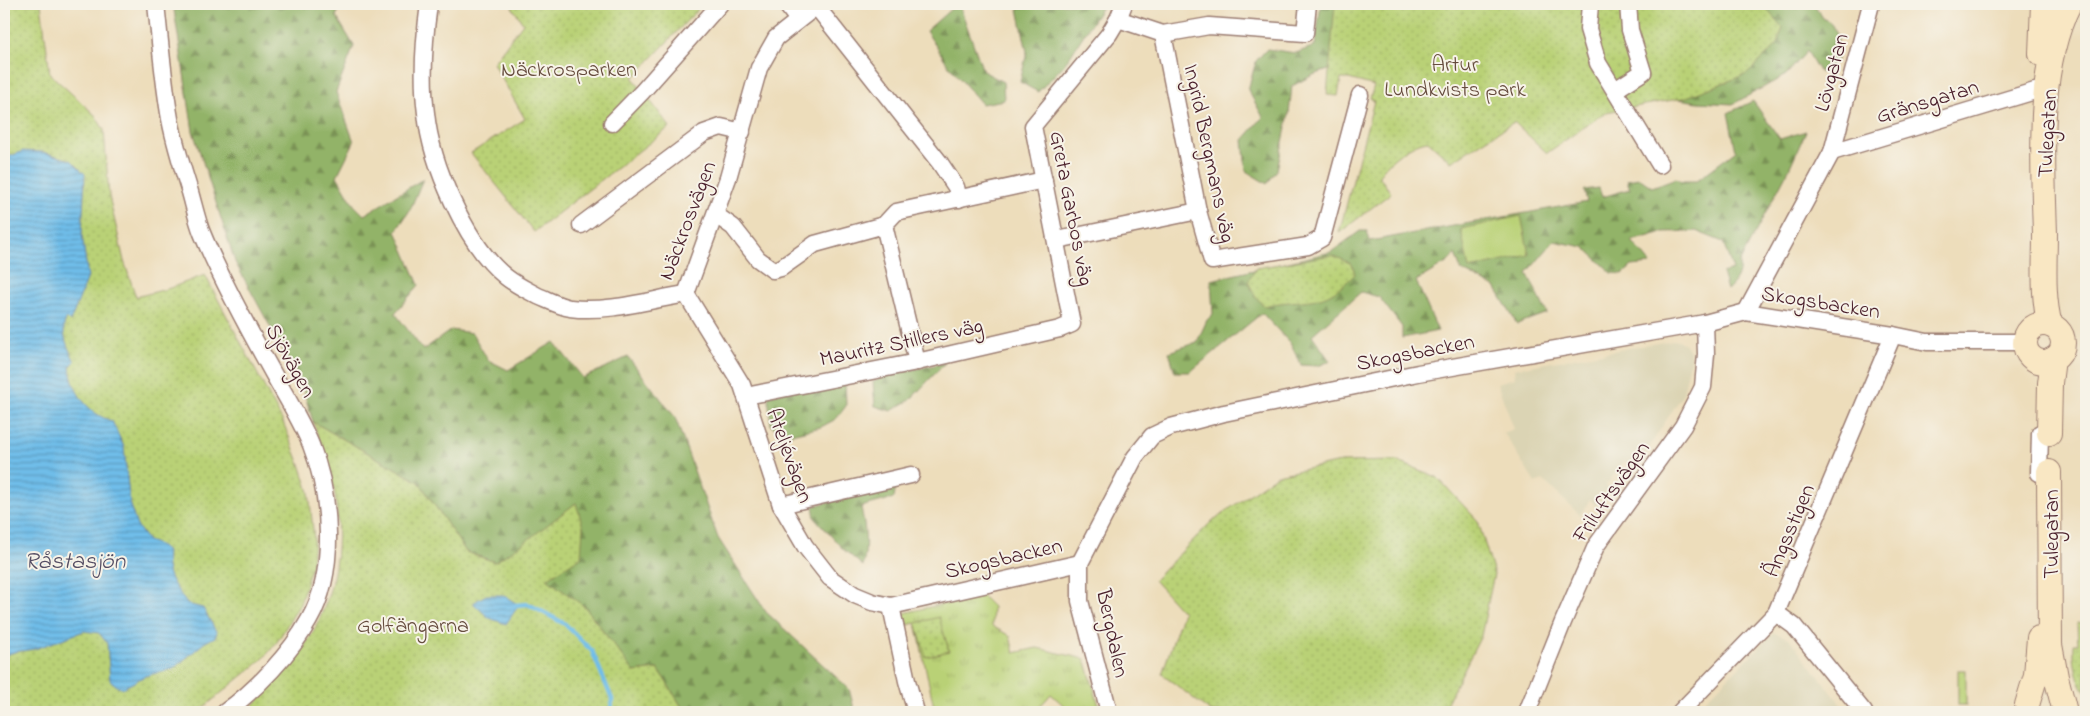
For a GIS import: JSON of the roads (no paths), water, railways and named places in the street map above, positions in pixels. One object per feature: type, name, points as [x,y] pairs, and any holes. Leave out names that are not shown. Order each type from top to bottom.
[{"type":"street","name":"Sjövägen","points":[[156,4],[169,114],[182,168],[202,232],[246,323],[311,443],[323,484],[326,510],[329,541],[326,569],[321,592],[310,619],[287,652],[260,682],[225,712]]},
{"type":"street","name":"Näckrosvägen","points":[[430,4],[422,72],[426,115],[434,150],[446,186],[465,224],[488,259],[516,285],[568,307],[596,309],[686,294],[716,215],[760,68],[766,54],[776,38],[818,5]]},
{"type":"street","points":[[612,123],[720,4]]},
{"type":"street","points":[[786,4],[798,20]]},
{"type":"street","points":[[1121,11],[1163,34],[1209,26],[1305,34],[1308,4]]},
{"type":"street","points":[[1590,4],[1588,29],[1598,63],[1660,165]]},
{"type":"street","points":[[1614,90],[1643,72],[1630,30],[1628,4]]},
{"type":"street","name":"Lövgatan","points":[[1832,152],[1871,4]]},
{"type":"street","name":"Tulegatan","points":[[2023,710],[2034,688],[2038,661],[2044,472],[2040,343],[2029,164],[2035,91],[2041,50],[2043,4]]},
{"type":"street","name":"Tulegatan","points":[[2040,343],[2046,297],[2043,144],[2047,89],[2053,51],[2059,27],[2068,4]]},
{"type":"street","points":[[818,5],[940,163],[956,187],[959,199]]},
{"type":"street","name":"Greta Garbos väg","points":[[1064,328],[1072,324],[1072,319],[1033,126],[1109,34],[1121,11]]},
{"type":"street","name":"Ingrid Bergmans väg","points":[[1163,34],[1198,211],[1212,261],[1308,246],[1322,238],[1360,95]]},
{"type":"street","name":"Gränsgatan","points":[[1832,152],[2035,91]]},
{"type":"street","name":"Näckrosvägen","points":[[581,225],[704,133],[721,127],[742,132]]},
{"type":"street","points":[[1746,312],[1832,152]]},
{"type":"street","points":[[716,215],[733,227],[758,259],[773,270],[781,268],[815,244],[884,225],[896,212],[1044,180]]},
{"type":"street","points":[[1057,240],[1198,211]]},
{"type":"street","points":[[884,225],[917,362]]},
{"type":"street","name":"Ateljévägen","points":[[686,294],[739,380],[746,396],[781,505],[805,546],[830,578],[872,602],[891,606]]},
{"type":"street","name":"Skogsbacken","points":[[891,606],[1080,563],[1135,457],[1152,436],[1171,427],[1224,413],[1418,373],[1704,323],[1746,312],[1927,342],[2040,343]]},
{"type":"street","name":"Friluftsvägen","points":[[1527,712],[1596,546],[1683,426],[1703,387],[1706,354],[1704,323]]},
{"type":"street","name":"Mauritz Stillers väg","points":[[746,396],[917,362],[1064,328]]},
{"type":"street","name":"Ängsstigen","points":[[1680,712],[1776,614],[1893,335]]},
{"type":"street","name":"Tulegatan","points":[[2044,472],[2050,645],[2056,677],[2068,711]]},
{"type":"street","points":[[781,505],[911,475]]},
{"type":"street","name":"Bergdalen","points":[[1080,563],[1080,601],[1109,712]]},
{"type":"street","points":[[891,606],[907,681],[916,712]]},
{"type":"street","points":[[1776,614],[1794,626],[1864,712]]},
{"type":"street","points":[[2023,710],[2034,701],[2051,700],[2068,711]]},
{"type":"water","name":"Råstasjön","points":[[23,151],[43,152],[71,160],[85,174],[82,234],[88,277],[70,322],[66,318],[64,323],[64,335],[67,346],[75,361],[70,367],[71,376],[78,393],[89,407],[103,418],[112,421],[124,447],[130,505],[137,526],[148,541],[162,546],[167,552],[167,568],[175,586],[187,604],[203,608],[217,633],[215,637],[204,643],[173,669],[145,676],[123,688],[118,687],[110,680],[107,643],[99,633],[84,631],[35,649],[14,652],[4,656],[4,156],[8,157]]},
{"type":"water","points":[[486,595],[503,595],[519,605],[506,624],[489,618],[473,603]]},
{"type":"waterway","points":[[515,605],[528,604],[565,624],[592,651],[612,699],[611,712]]},
{"type":"park label","name":"Näckrosparken","points":[[569,68]]},
{"type":"park label","name":"Artur Lundkvists park","points":[[1455,76]]},
{"type":"park label","name":"Golfängarna","points":[[413,624]]}]
